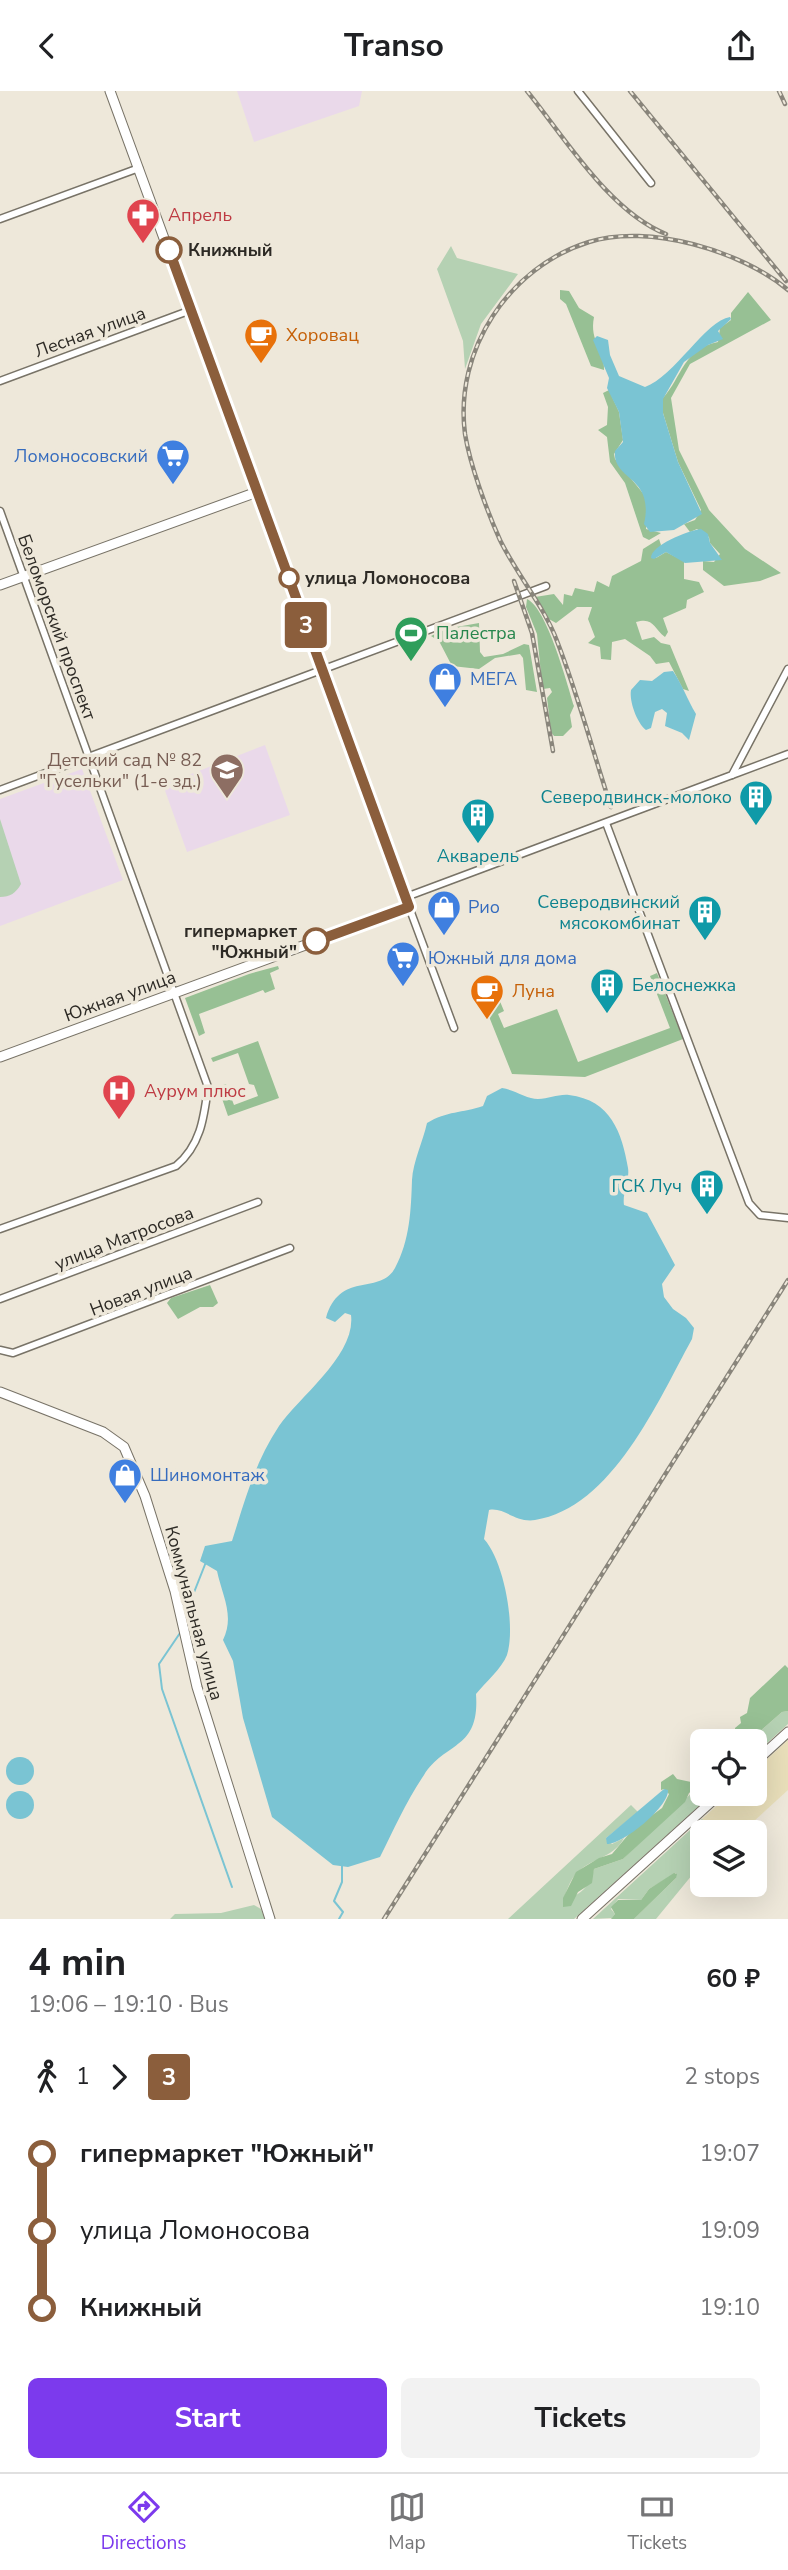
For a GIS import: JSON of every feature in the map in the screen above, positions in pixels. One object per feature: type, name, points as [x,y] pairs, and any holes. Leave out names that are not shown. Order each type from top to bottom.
[{"type":"main road","points":[[110,91],[407,902]]},
{"type":"main road","points":[[0,585],[257,492]]},
{"type":"main road","name":"Южная улица","points":[[0,1058],[407,902]]},
{"type":"main road","name":"Коммунальная улица","points":[[0,1392],[103,1432],[124,1447],[145,1496],[187,1632],[197,1687],[271,1919]]},
{"type":"main road","points":[[767,1751],[788,1732]]},
{"type":"main road","points":[[582,1919],[707,1806]]},
{"type":"street","points":[[578,91],[650,183]]},
{"type":"street","points":[[0,219],[139,168]]},
{"type":"street","name":"Лесная улица","points":[[0,381],[191,310]]},
{"type":"street","name":"Беломорский проспект","points":[[0,511],[176,992],[208,1087],[202,1126],[187,1157],[176,1166],[0,1229]]},
{"type":"street","points":[[0,790],[546,586]]},
{"type":"street","points":[[732,775],[788,669]]},
{"type":"street","points":[[454,1028],[407,902],[788,754]]},
{"type":"street","points":[[607,823],[750,1203],[760,1215],[788,1218]]},
{"type":"street","name":"улица Матросова","points":[[0,1299],[258,1202]]},
{"type":"street","name":"Новая улица","points":[[0,1350],[13,1353],[290,1248]]},
{"type":"shaded area","points":[[237,91],[362,91],[359,106],[254,142]]},
{"type":"shaded area","name":"Детский сад № 82 \"Гусельки\" (1-е зд.)","points":[[265,745],[290,815],[187,852],[163,785]]},
{"type":"shaded area","points":[[82,769],[123,880],[0,926],[0,799]]},
{"type":"green space","points":[[451,246],[457,258],[518,274],[481,324],[465,369],[463,341],[437,269]]},
{"type":"green space","points":[[560,290],[569,291],[579,308],[594,317],[595,339],[604,370],[591,366],[566,304],[560,299]]},
{"type":"green space","points":[[748,292],[771,320],[690,364],[671,398],[679,450],[709,510],[745,549],[781,573],[760,581],[724,586],[703,570],[703,561],[714,562],[720,554],[710,543],[709,537],[697,529],[690,532],[684,524],[695,520],[701,510],[678,462],[663,413],[663,398],[690,357],[706,346],[718,342],[720,328],[731,320],[731,313]]},
{"type":"green space","points":[[609,390],[619,412],[623,440],[614,454],[615,459],[646,497],[646,529],[661,533],[649,540],[643,537],[625,483],[610,462],[607,437],[598,430],[607,425],[608,407],[603,393]]},
{"type":"green space","points":[[659,539],[661,545],[656,558],[666,552],[684,561],[684,579],[699,582],[704,592],[687,600],[686,608],[663,618],[668,632],[665,637],[650,622],[636,622],[642,640],[654,637],[661,643],[670,645],[689,691],[683,689],[669,662],[656,664],[650,656],[625,639],[612,642],[611,660],[601,659],[600,647],[588,643],[595,637],[588,619],[592,607],[577,607],[556,623],[547,618],[535,597],[554,594],[563,605],[564,594],[572,596],[575,588],[594,592],[597,581],[609,587],[612,576],[641,561],[643,549]]},
{"type":"green space","points":[[527,599],[542,616],[549,631],[574,706],[570,715],[572,727],[563,736],[554,736],[551,732],[547,698],[552,692],[550,688],[543,689],[537,634],[526,607]]},
{"type":"green space","points":[[479,623],[480,652],[484,657],[503,654],[524,644],[529,645],[537,692],[526,690],[523,658],[520,654],[495,658],[479,669],[452,666],[439,641],[431,636],[445,629]]},
{"type":"green space","points":[[0,819],[21,884],[12,894],[0,897]]},
{"type":"green space","points":[[278,966],[279,969],[270,973],[275,989],[265,993],[263,990],[199,1014],[205,1033],[199,1036],[185,998]]},
{"type":"green space","points":[[657,973],[683,1039],[585,1077],[512,1074],[488,1014],[487,1004],[499,999],[504,1011],[498,1014],[504,1028],[557,1009],[578,1062],[670,1028],[650,976]]},
{"type":"green space","points":[[258,1041],[279,1098],[228,1116],[218,1087],[226,1084],[234,1105],[258,1096],[254,1085],[249,1084],[238,1053],[213,1062],[211,1058]]},
{"type":"green space","points":[[210,1285],[218,1303],[213,1307],[200,1307],[178,1319],[167,1303],[171,1298]]},
{"type":"green space","points":[[785,1665],[788,1668],[788,1711],[782,1712],[763,1729],[735,1729],[741,1723],[740,1717],[747,1713],[750,1698]]},
{"type":"green space","points":[[788,1711],[788,1724],[767,1743],[767,1729],[763,1729],[782,1712]]},
{"type":"green space","points":[[673,1774],[677,1779],[690,1782],[690,1792],[685,1802],[623,1859],[594,1869],[592,1883],[578,1892],[571,1906],[563,1907],[563,1898],[576,1872],[599,1858],[612,1854],[633,1829],[662,1808],[669,1794],[664,1789],[661,1790],[661,1782]]},
{"type":"green space","points":[[690,1795],[690,1806],[699,1806],[574,1919],[508,1919],[631,1805],[638,1812],[606,1838],[612,1844],[624,1838],[614,1850],[575,1875],[563,1901],[584,1889],[594,1869],[623,1859]]},
{"type":"green space","points":[[690,1830],[690,1878],[656,1919],[634,1919],[676,1878],[676,1873],[649,1889],[641,1900],[618,1899],[611,1909],[615,1914],[612,1918],[593,1919]]},
{"type":"green space","points":[[674,1873],[677,1874],[676,1878],[634,1919],[611,1919],[615,1914],[611,1907],[618,1900],[641,1900],[649,1889]]},
{"type":"green space","points":[[254,1905],[261,1909],[265,1919],[170,1919],[175,1914],[221,1913]]},
{"type":"sand","points":[[788,1740],[788,1790],[755,1820],[702,1819],[717,1806],[767,1806],[767,1759]]},
{"type":"water","points":[[730,317],[718,331],[723,339],[708,345],[684,362],[663,399],[663,413],[678,462],[702,514],[674,530],[650,532],[644,524],[644,496],[616,461],[615,451],[623,442],[619,412],[607,388],[609,378],[593,340],[597,336],[608,340],[610,355],[619,376],[645,387],[667,372],[711,328]]},
{"type":"water","points":[[701,529],[708,534],[710,543],[722,560],[685,563],[666,552],[651,558],[663,544]]},
{"type":"water","points":[[673,671],[696,714],[689,740],[682,733],[665,726],[667,713],[662,709],[655,712],[651,728],[646,730],[632,706],[631,690],[640,680],[652,681],[664,672]]},
{"type":"water","points":[[502,1088],[534,1099],[565,1095],[583,1098],[605,1111],[612,1120],[622,1143],[628,1168],[624,1205],[647,1213],[675,1265],[662,1284],[664,1297],[694,1328],[692,1339],[630,1448],[610,1474],[587,1495],[562,1511],[535,1520],[489,1510],[484,1539],[497,1562],[509,1611],[509,1643],[505,1660],[476,1694],[473,1726],[460,1743],[433,1764],[424,1775],[380,1857],[348,1867],[333,1865],[272,1817],[243,1718],[233,1661],[223,1640],[228,1614],[217,1571],[200,1561],[205,1546],[232,1541],[263,1453],[288,1414],[325,1374],[345,1345],[351,1315],[345,1313],[335,1322],[326,1318],[332,1303],[350,1288],[380,1281],[395,1268],[407,1236],[413,1173],[427,1123],[448,1114],[483,1106],[487,1096]]},
{"type":"water","points":[[20,1757],[30,1761],[34,1771],[30,1781],[20,1785],[10,1781],[6,1771],[10,1761]]},
{"type":"water","points":[[664,1789],[668,1790],[666,1797],[653,1815],[623,1838],[607,1844],[606,1838]]},
{"type":"water","points":[[20,1791],[30,1795],[34,1805],[30,1815],[20,1819],[10,1815],[6,1805],[10,1795]]},
{"type":"waterway","points":[[186,1626],[191,1619],[191,1600],[206,1562]]},
{"type":"waterway","points":[[180,1633],[159,1664],[162,1689],[232,1887]]},
{"type":"waterway","points":[[339,1919],[343,1912],[334,1901],[342,1882],[342,1866]]},
{"type":"railway","points":[[527,91],[607,191],[626,209],[666,234]]},
{"type":"railway","points":[[630,91],[786,281]]},
{"type":"railway","points":[[779,91],[785,104]]},
{"type":"railway","points":[[611,807],[557,641],[500,540],[471,460],[465,434],[464,403],[468,372],[478,343],[493,316],[512,292],[534,271],[560,254],[589,242],[613,237],[639,236],[693,244],[746,263],[788,290]]},
{"type":"railway","points":[[514,581],[532,633],[553,751]]},
{"type":"railway","points":[[384,1919],[788,1280]]},
{"type":"bus line","name":"3","points":[[169,250],[409,907],[316,941]]},
{"type":"place","name":"Апрель","points":[[143,245]]},
{"type":"place","name":"Книжный","points":[[169,250]]},
{"type":"place","name":"Хоровац","points":[[261,365]]},
{"type":"place","name":"Ломоносовский","points":[[173,486]]},
{"type":"place","name":"улица Ломоносова","points":[[289,578]]},
{"type":"place","name":"Палестра","points":[[411,663]]},
{"type":"place","name":"МЕГА","points":[[445,709]]},
{"type":"place","name":"Детский сад № 82 \"Гусельки\" (1-е зд.)","points":[[227,800]]},
{"type":"place","name":"Северодвинск-молоко","points":[[756,827]]},
{"type":"place","name":"Акварель","points":[[478,845]]},
{"type":"place","name":"Рио","points":[[444,937]]},
{"type":"place","name":"гипермаркет \"Южный\"","points":[[316,941]]},
{"type":"place","name":"Северодвинский мясокомбинат","points":[[705,942]]},
{"type":"place","name":"Южный для дома","points":[[403,988]]},
{"type":"place","name":"Белоснежка","points":[[607,1015]]},
{"type":"place","name":"Луна","points":[[487,1021]]},
{"type":"place","name":"Аурум плюс","points":[[119,1121]]},
{"type":"place","name":"ГСК Луч","points":[[707,1216]]},
{"type":"place","name":"Шиномонтаж","points":[[125,1505]]}]
